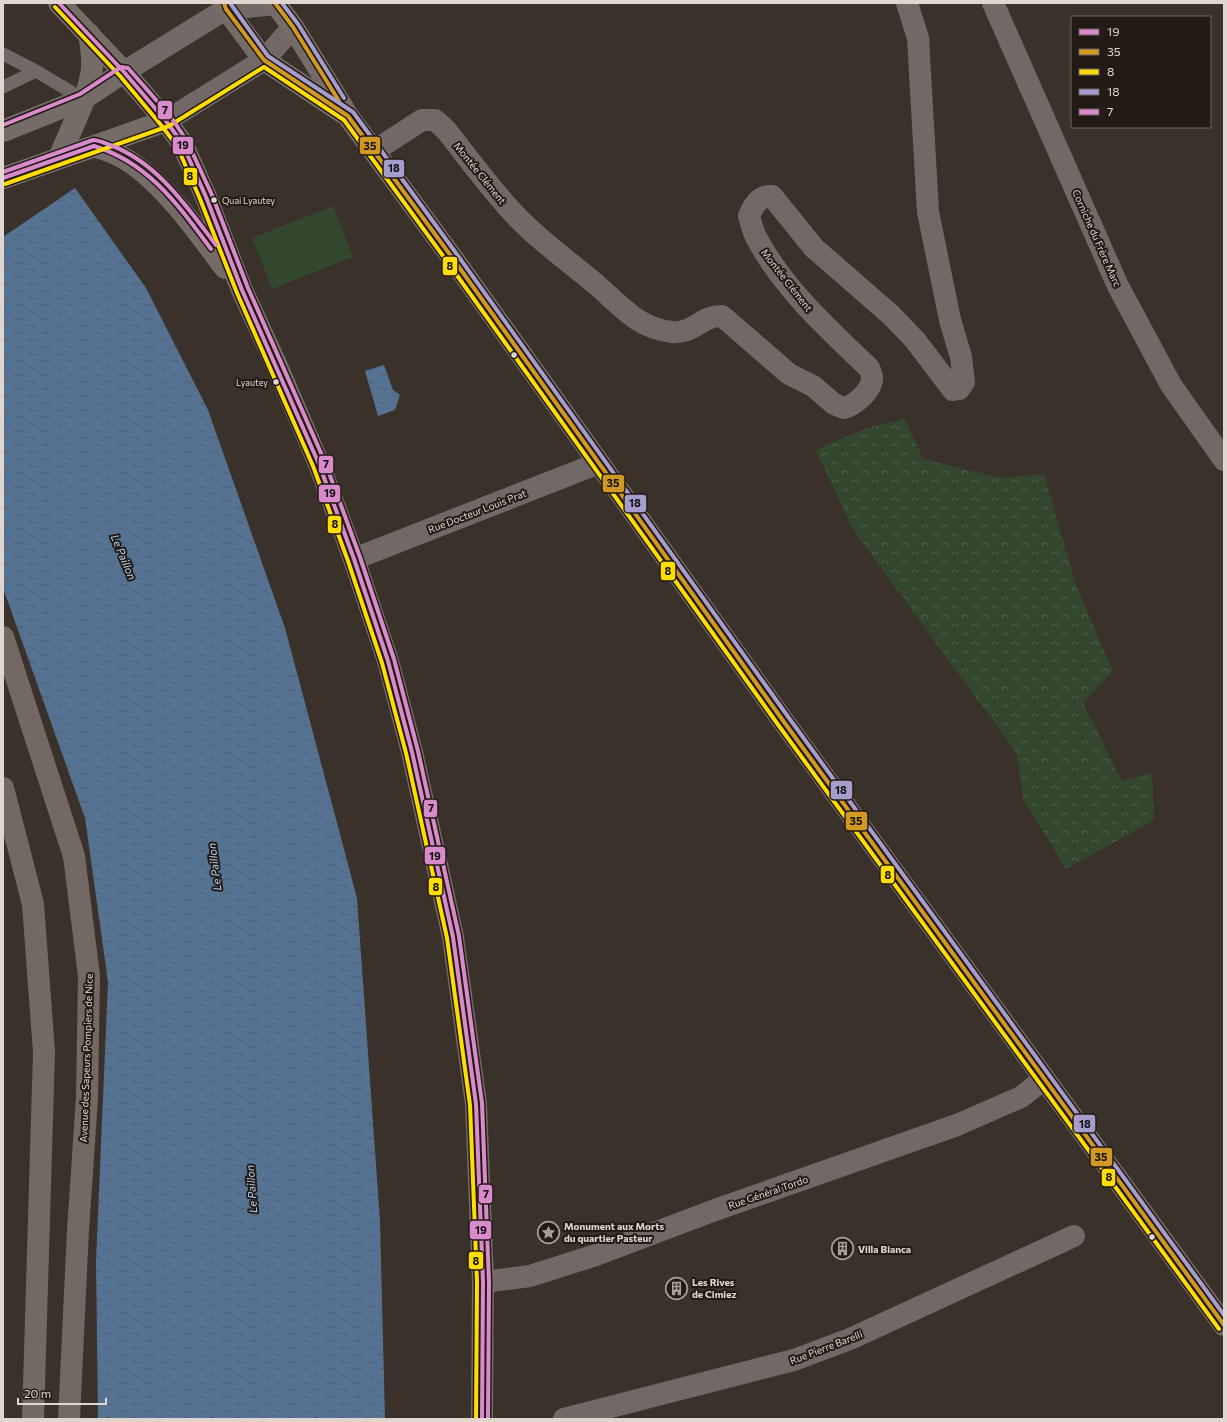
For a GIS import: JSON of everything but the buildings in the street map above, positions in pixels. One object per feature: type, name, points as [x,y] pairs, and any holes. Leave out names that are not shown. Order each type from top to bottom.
[{"type":"main road","points":[[59,3],[124,72],[166,121],[182,143],[190,159],[242,290],[277,366],[319,464],[354,559],[388,661],[410,744],[453,937],[476,1104],[483,1282],[482,1419]]},
{"type":"main road","points":[[275,4],[293,27],[348,116],[784,722],[1224,1325]]},
{"type":"main road","points":[[223,5],[264,60],[348,116]]},
{"type":"main road","points":[[65,156],[92,70],[93,53],[89,34]]},
{"type":"main road","points":[[3,130],[83,100],[124,72]]},
{"type":"main road","points":[[3,178],[166,121]]},
{"type":"main road","points":[[94,146],[118,155],[133,163],[151,179],[190,221],[242,290]]},
{"type":"main road","name":"Avenue des Sapeurs Pompiers de Nice","points":[[3,637],[74,856],[89,976],[87,1098],[78,1230],[69,1419]]},
{"type":"main road","points":[[3,788],[33,904],[44,1052],[33,1419]]},
{"type":"street","name":"Montée Clément","points":[[374,151],[422,120],[435,120],[446,130],[500,199],[518,218],[545,243],[599,287],[628,314],[652,328],[673,332],[688,330],[713,316],[722,316],[789,374],[813,386],[834,404],[844,408],[851,406],[868,390],[872,379],[869,368],[817,319],[773,264],[756,238],[749,216],[754,203],[767,196],[772,196],[814,248],[891,315],[915,340],[946,383],[953,390],[959,389],[964,382],[961,357],[950,320],[928,212],[918,38],[907,3]]},
{"type":"street","name":"Corniche du Frère Marc","points":[[992,3],[1118,286],[1171,385],[1224,460]]},
{"type":"street","points":[[124,72],[223,5],[275,4]]},
{"type":"street","points":[[166,121],[264,60],[293,27]]},
{"type":"street","name":"Rue Docteur Louis Prat","points":[[354,559],[599,463]]},
{"type":"street","name":"Rue Général Tordo","points":[[483,1282],[530,1276],[596,1255],[715,1210],[957,1125],[1021,1097],[1044,1080]]},
{"type":"street","name":"Rue Pierre Barelli","points":[[564,1419],[794,1360],[850,1339],[1074,1236]]},
{"type":"lane","points":[[3,54],[36,71],[83,100]]},
{"type":"lane","points":[[3,87],[36,71]]},
{"type":"green space","points":[[333,206],[353,257],[272,289],[252,238]]},
{"type":"green space","points":[[905,419],[923,459],[1001,478],[1044,474],[1076,586],[1113,671],[1083,703],[1122,781],[1152,773],[1154,820],[1066,869],[1023,799],[1017,754],[852,528],[816,450],[864,429]]},
{"type":"water","name":"Le Paillon","points":[[75,188],[146,288],[208,410],[285,628],[357,898],[380,1221],[385,1419],[98,1419],[96,1261],[108,982],[85,818],[3,588],[3,237]]},
{"type":"water","points":[[384,365],[393,390],[400,395],[395,410],[378,416],[365,371]]},
{"type":"transit line","name":"19","points":[[59,3],[124,72],[166,121],[182,143],[206,197],[242,290],[319,464],[354,559],[388,661],[412,752],[453,937],[476,1104],[483,1282],[482,1419]]},
{"type":"transit line","name":"35","points":[[224,3],[226,9],[264,60],[348,116],[451,256],[784,722],[1224,1325]]},
{"type":"transit line","name":"18","points":[[230,3],[268,56],[353,112],[456,253],[789,718],[1224,1315]]},
{"type":"transit line","name":"35","points":[[275,3],[293,27],[339,101]]},
{"type":"transit line","name":"18","points":[[282,3],[298,24],[344,98]]},
{"type":"transit line","name":"8","points":[[55,7],[120,76],[177,146],[200,199],[237,293],[313,466],[348,561],[382,663],[406,753],[447,938],[470,1105],[477,1282],[476,1419]]},
{"type":"transit line","name":"7","points":[[3,125],[80,94],[121,67],[128,68],[171,117],[187,141],[212,195],[248,288],[325,462],[360,557],[394,659],[418,751],[459,936],[482,1103],[489,1282],[488,1419]]},
{"type":"transit line","name":"8","points":[[5,184],[169,126],[264,67],[344,120],[446,260],[779,726],[1219,1329]]},
{"type":"transit line","name":"7","points":[[3,172],[93,140],[97,140],[127,153],[142,162],[157,174],[182,201],[216,245]]},
{"type":"transit line","name":"19","points":[[94,146],[131,163],[161,187],[187,217],[211,249]]},
{"type":"transit line","name":"19","points":[[3,178],[94,146]]},
{"type":"place","name":"Quai Lyautey","points":[[214,200]]},
{"type":"place","name":"Lyautey","points":[[276,382]]},
{"type":"place","name":"Monument aux Morts du quartier Pasteur","points":[[548,1232]]},
{"type":"place","name":"Villa Bianca","points":[[842,1249]]},
{"type":"place","name":"Les Rives de Cimiez","points":[[677,1288]]}]
